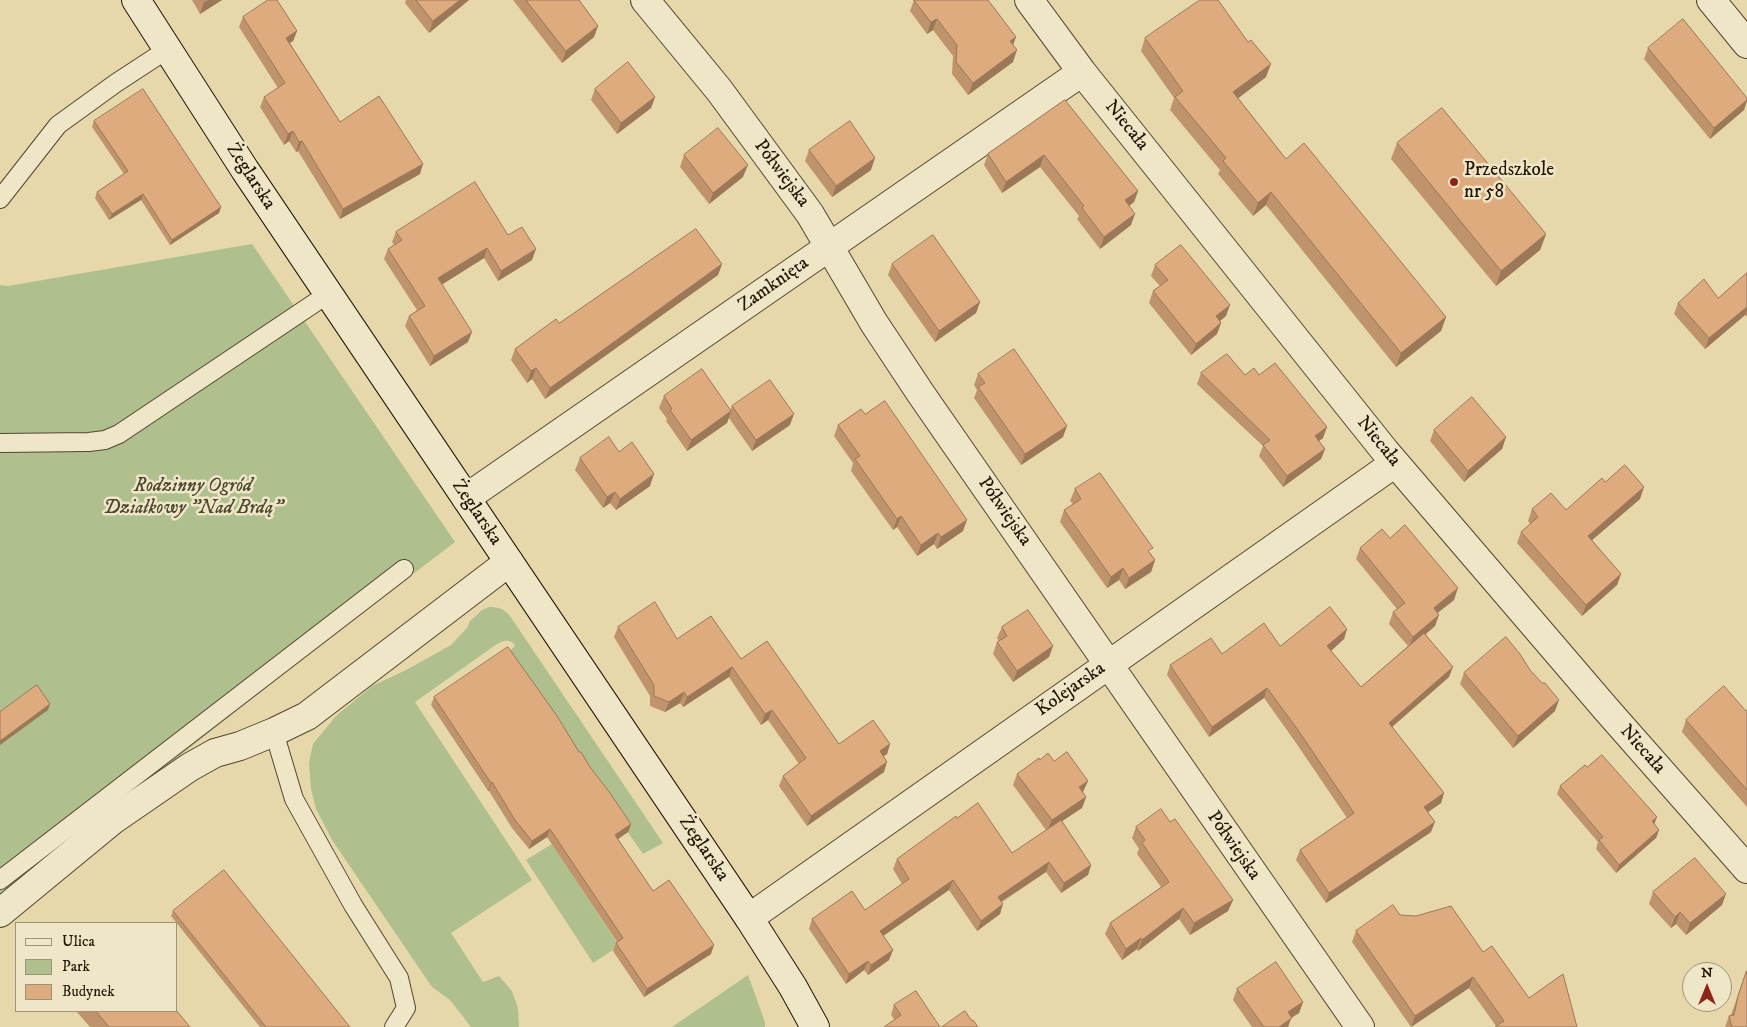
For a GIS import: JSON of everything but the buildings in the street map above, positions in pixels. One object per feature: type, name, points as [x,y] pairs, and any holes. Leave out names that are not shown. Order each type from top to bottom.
[{"type":"street","name":"Żeglarska","points":[[136,0],[245,170],[748,918],[793,987],[815,1027]]},
{"type":"street","name":"Półwiejska","points":[[645,0],[718,90],[810,214],[874,323],[921,394],[1360,1027]]},
{"type":"street","points":[[1711,0],[1747,44]]},
{"type":"street","name":"Niecała","points":[[1039,3],[1082,72],[1395,464],[1747,869]]},
{"type":"street","name":"Zamknięta","points":[[466,498],[1082,72]]},
{"type":"street","name":"Kolejarska","points":[[748,918],[1395,464]]},
{"type":"street","points":[[0,913],[113,820],[190,767],[215,754],[274,732],[306,716],[509,562]]},
{"type":"lane","points":[[0,199],[58,125],[116,83],[168,50]]},
{"type":"lane","points":[[0,443],[89,442],[112,437],[328,294]]},
{"type":"lane","points":[[0,880],[404,568]]},
{"type":"lane","points":[[274,732],[294,799],[353,905],[399,978],[406,1008],[394,1027]]},
{"type":"green space","name":"Rodzinny Ogród Działkowy \"Nad Brdą\"","points":[[252,244],[455,542],[307,655],[0,898],[0,285],[8,286]]},
{"type":"green space","points":[[489,607],[501,609],[510,616],[663,843],[643,854],[505,655],[515,646],[513,643],[504,641],[497,644],[415,702],[532,880],[451,933],[483,982],[499,976],[512,991],[518,1008],[519,1027],[471,1027],[450,1000],[432,987],[332,840],[316,809],[311,789],[309,763],[313,744],[336,716],[372,686],[451,645],[467,628],[470,621],[482,610]]},
{"type":"green space","points":[[552,844],[619,946],[593,963],[526,860]]},
{"type":"green space","points":[[748,975],[765,1022],[765,1027],[672,1027]]},
{"type":"place","name":"Przedszkole nr 58","points":[[1454,182]]}]
